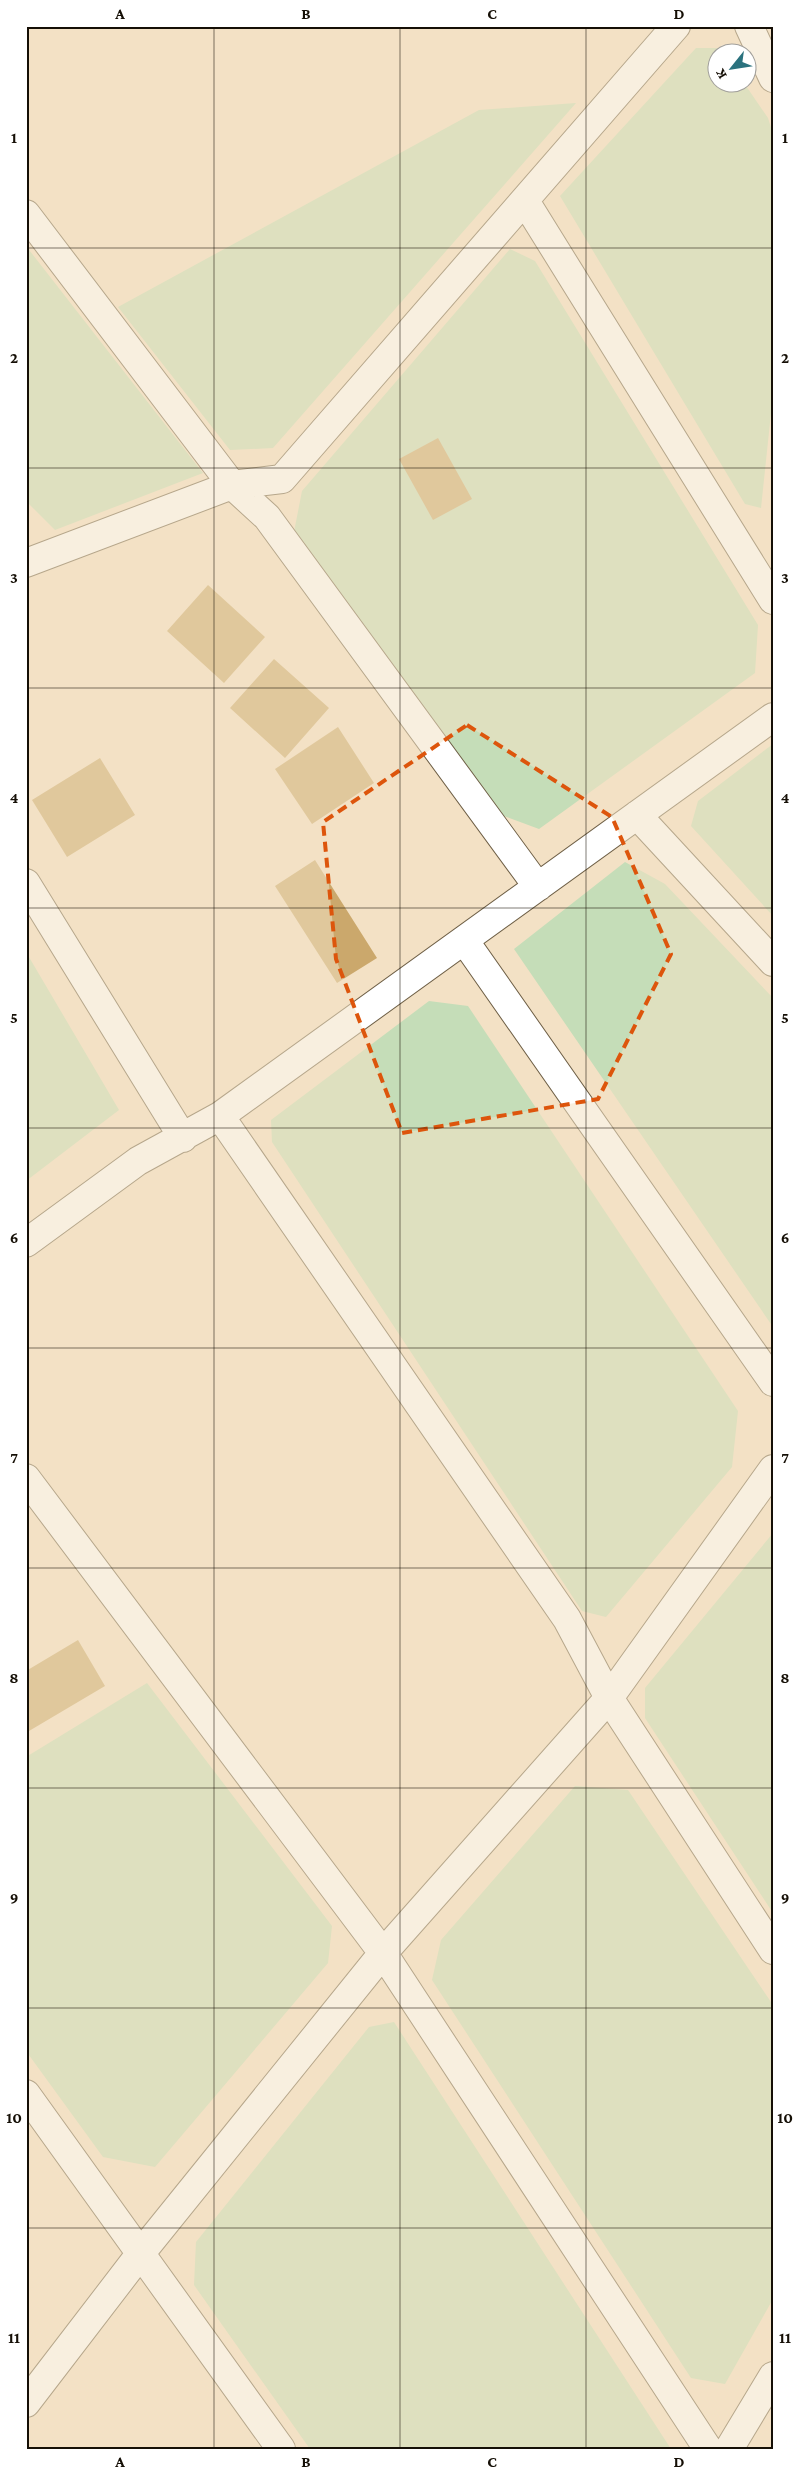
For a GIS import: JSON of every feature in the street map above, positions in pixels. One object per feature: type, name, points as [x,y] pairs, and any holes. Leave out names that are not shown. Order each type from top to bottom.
[{"type":"street","points":[[26,563],[232,485],[282,479],[676,26]]},
{"type":"street","points":[[749,26],[773,78]]},
{"type":"street","points":[[525,201],[773,600]]},
{"type":"street","points":[[26,214],[232,485],[267,517],[538,887]]},
{"type":"street","points":[[26,1243],[138,1161],[220,1116],[773,717]]},
{"type":"street","points":[[637,815],[773,962]]},
{"type":"street","points":[[26,883],[183,1138]]},
{"type":"street","points":[[464,940],[773,1382]]},
{"type":"street","points":[[220,1116],[567,1619],[609,1698],[773,1950]]},
{"type":"street","points":[[26,2403],[141,2254],[383,1953],[609,1698],[773,1469]]},
{"type":"street","points":[[26,1478],[383,1953],[708,2449]]},
{"type":"street","points":[[26,2094],[281,2449]]},
{"type":"street","points":[[729,2449],[773,2376]]},
{"type":"highlighted area","points":[[467,725],[612,817],[671,954],[598,1099],[402,1133],[336,959],[323,822]]},
{"type":"green space","points":[[696,48],[706,48],[706,92],[750,92],[768,118],[773,134],[773,394],[761,508],[745,504],[560,196]]},
{"type":"green space","points":[[576,103],[273,448],[230,450],[118,307],[479,110]]},
{"type":"green space","points":[[26,246],[203,473],[55,530],[26,501]]},
{"type":"green space","points":[[510,249],[535,261],[758,625],[755,673],[539,829],[504,816],[294,532],[302,491]]},
{"type":"green space","points":[[773,744],[773,916],[691,826],[698,801]]},
{"type":"green space","points":[[625,862],[665,884],[773,998],[773,1327],[514,949]]},
{"type":"green space","points":[[26,952],[119,1110],[26,1181]]},
{"type":"green space","points":[[429,1001],[468,1006],[738,1411],[732,1467],[606,1617],[582,1611],[272,1142],[271,1120]]},
{"type":"green space","points":[[773,1533],[773,1913],[645,1718],[645,1688]]},
{"type":"green space","points":[[147,1683],[332,1926],[328,1963],[155,2167],[103,2157],[26,2051],[26,1757]]},
{"type":"green space","points":[[575,1786],[628,1790],[773,2005],[773,2299],[725,2384],[691,2378],[432,1980],[441,1940]]},
{"type":"green space","points":[[394,2022],[671,2449],[310,2449],[194,2285],[196,2242],[369,2027]]},
{"type":"building","points":[[438,438],[472,499],[433,520],[399,459]]},
{"type":"building","points":[[208,585],[265,637],[224,683],[167,631]]},
{"type":"building","points":[[274,659],[329,708],[285,758],[230,708]]},
{"type":"building","points":[[338,727],[374,783],[312,824],[275,769]]},
{"type":"building","points":[[100,758],[135,815],[67,857],[32,800]]},
{"type":"building","points":[[315,860],[377,958],[337,983],[275,886]]},
{"type":"building","points":[[78,1640],[105,1686],[29,1731],[26,1727],[26,1671]]}]
